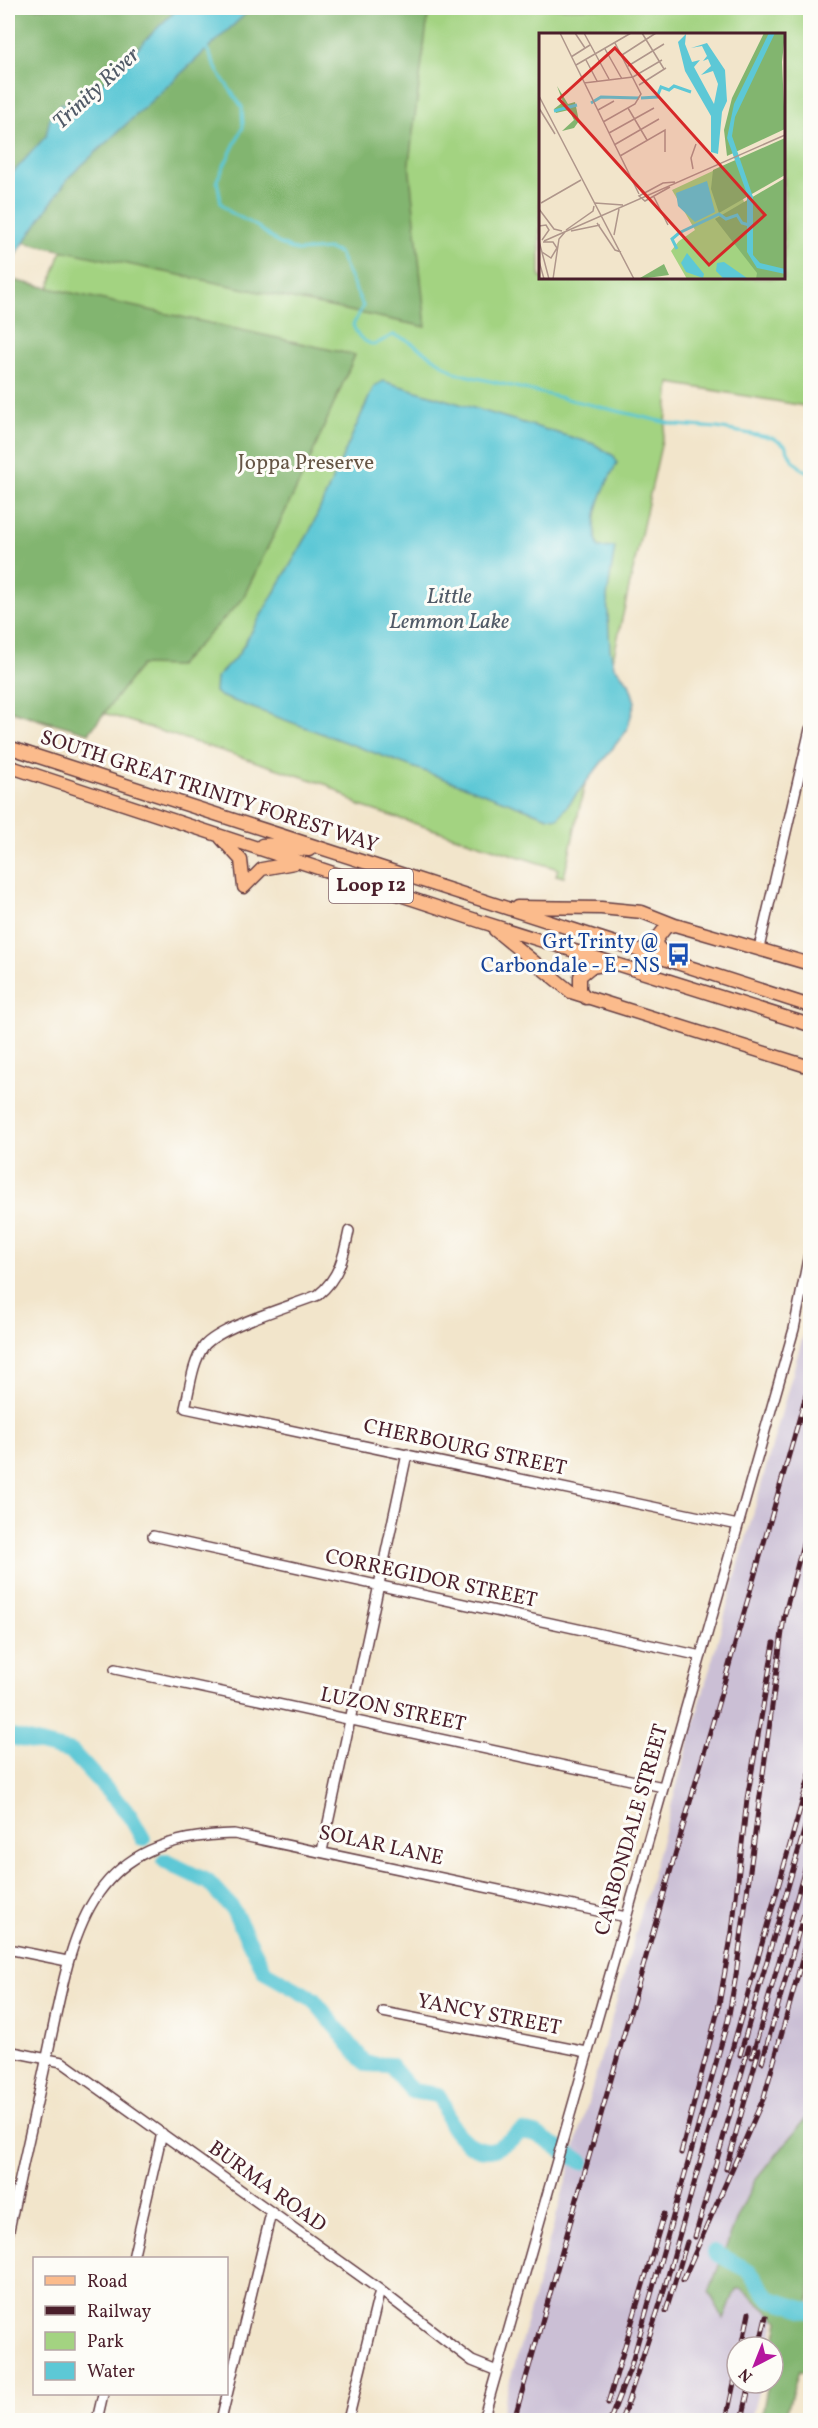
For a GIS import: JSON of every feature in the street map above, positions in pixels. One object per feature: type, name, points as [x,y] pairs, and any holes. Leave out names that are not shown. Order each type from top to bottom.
[{"type":"main road","name":"SOUTH GREAT TRINITY FOREST WAY","points":[[8,747],[810,1006]]},
{"type":"main road","name":"SOUTH GREAT TRINITY FOREST WAY","points":[[8,766],[482,922],[620,963],[810,1024]]},
{"type":"main road","points":[[218,835],[241,860],[244,887],[262,869],[298,862]]},
{"type":"main road","points":[[259,849],[262,845],[272,844],[293,850],[325,851]]},
{"type":"main road","points":[[501,906],[621,909],[642,912],[675,925],[810,964]]},
{"type":"main road","points":[[482,922],[521,949],[562,986],[586,998],[810,1067]]},
{"type":"main road","points":[[672,961],[657,946],[656,940],[666,927],[675,925]]},
{"type":"main road","points":[[586,998],[578,982],[584,970],[599,964],[620,963]]},
{"type":"street","points":[[759,948],[810,729]]},
{"type":"street","name":"CHERBOURG STREET","points":[[349,1231],[344,1255],[328,1287],[318,1295],[226,1331],[204,1347],[196,1362],[185,1408],[738,1525]]},
{"type":"street","name":"CARBONDALE STREET","points":[[483,2421],[794,1329],[810,1249]]},
{"type":"street","points":[[322,1851],[407,1454]]},
{"type":"street","name":"CORREGIDOR STREET","points":[[153,1536],[701,1656]]},
{"type":"street","name":"LUZON STREET","points":[[115,1669],[663,1787]]},
{"type":"street","name":"SOLAR LANE","points":[[8,2235],[12,2188],[47,2058],[67,1961],[91,1903],[116,1874],[132,1862],[174,1841],[203,1835],[234,1834],[626,1917]]},
{"type":"street","points":[[8,1949],[67,1961]]},
{"type":"street","name":"YANCY STREET","points":[[383,2012],[587,2052]]},
{"type":"street","name":"BURMA ROAD","points":[[8,2051],[62,2062],[380,2290],[472,2361],[497,2371]]},
{"type":"street","points":[[133,2257],[162,2133]]},
{"type":"street","points":[[228,2392],[271,2213]]},
{"type":"street","points":[[348,2421],[380,2290]]},
{"type":"street","points":[[97,2421],[103,2395]]},
{"type":"street","points":[[221,2421],[227,2395]]},
{"type":"shaded area","points":[[810,1311],[810,2175],[772,2335],[725,2335],[725,2395],[757,2395],[751,2420],[499,2420]]},
{"type":"green space","points":[[8,8],[429,8],[409,163],[426,327],[8,239]]},
{"type":"green space","name":"Joppa Preserve","points":[[313,8],[810,8],[810,407],[670,383],[666,423],[564,877],[556,875],[558,869],[360,806],[328,785],[107,714],[51,724],[8,709],[8,365],[47,294],[60,255],[108,186]]},
{"type":"green space","points":[[8,279],[355,355],[305,471],[242,600],[178,666],[141,665],[89,733],[8,710]]},
{"type":"green space","points":[[810,2114],[810,2374],[799,2371],[784,2420],[761,2420],[766,2395],[785,2395],[785,2335],[777,2335],[779,2321],[742,2289],[736,2289],[724,2319],[709,2292],[737,2218],[754,2182]]},
{"type":"water","name":"Trinity River","points":[[179,8],[252,8],[69,177],[8,266],[8,178],[46,136],[50,117],[62,103],[69,106],[99,85]]},
{"type":"water","name":"Little Lemmon Lake","points":[[383,381],[594,444],[614,456],[617,463],[602,493],[595,526],[599,548],[615,547],[607,597],[610,649],[614,666],[629,683],[635,702],[627,730],[558,818],[548,817],[220,696],[215,692],[216,678],[238,655],[309,533],[374,386]]},
{"type":"waterway","points":[[205,45],[218,72],[242,107],[243,127],[217,180],[221,203],[230,212],[258,227],[278,243],[297,251],[329,249],[339,253],[363,306],[353,325],[363,340],[374,345],[393,335],[407,340],[456,373],[677,425],[717,428],[773,438],[785,445],[792,459],[810,473]]},
{"type":"waterway","points":[[8,1736],[72,1752],[129,1814],[143,1839]]},
{"type":"waterway","points":[[165,1861],[208,1882],[232,1908],[265,1972],[313,1999],[366,2064],[390,2065],[412,2091],[438,2095],[451,2125],[470,2144],[482,2149],[494,2149],[522,2131],[536,2134],[582,2162]]},
{"type":"waterway","points":[[714,2252],[749,2271],[770,2299],[810,2311]]},
{"type":"railway","points":[[514,2420],[810,1381]]},
{"type":"railway","points":[[610,2420],[631,2366],[728,2020],[784,1617],[810,1517]]},
{"type":"railway","points":[[681,2153],[718,2010],[732,1932],[747,1799],[774,1643]]},
{"type":"railway","points":[[627,2404],[660,2304],[810,1774]]},
{"type":"railway","points":[[740,2055],[810,1810]]},
{"type":"railway","points":[[752,2057],[810,1851]]},
{"type":"railway","points":[[762,2062],[810,1892]]},
{"type":"railway","points":[[683,2280],[764,2097],[810,1931]]},
{"type":"railway","points":[[695,2237],[749,2047]]},
{"type":"railway","points":[[726,2169],[759,2050]]},
{"type":"railway","points":[[608,2403],[664,2214]]},
{"type":"railway","points":[[666,2311],[687,2242]]},
{"type":"railway","points":[[744,2335],[749,2313]]},
{"type":"railway","points":[[762,2335],[766,2317]]},
{"type":"railway","points":[[726,2420],[731,2395]]},
{"type":"railway","points":[[742,2420],[747,2395]]},
{"type":"railway","points":[[621,2420],[630,2398]]},
{"type":"place","name":"Grt Trinty @ Carbondale - E - NS","points":[[678,954]]}]
